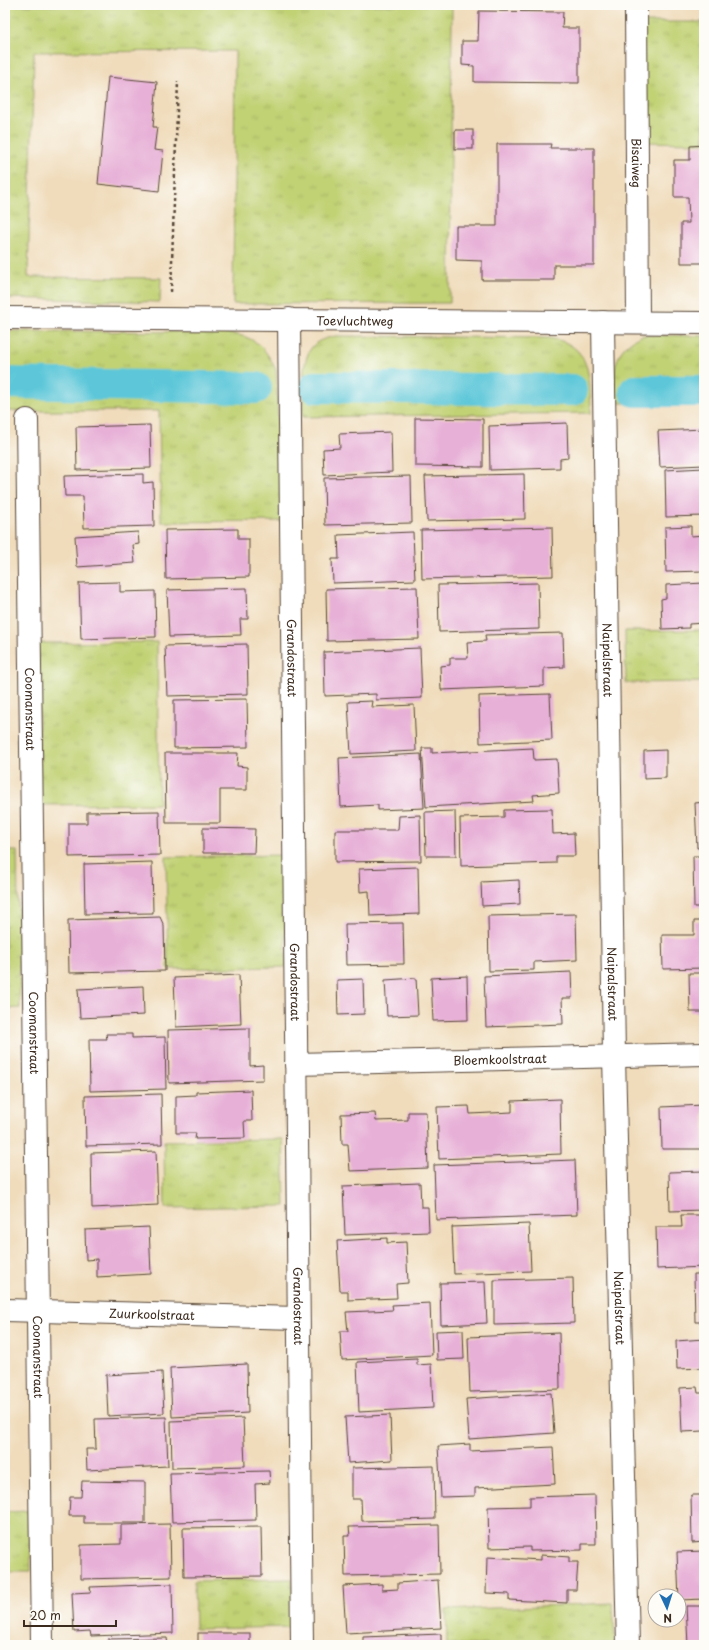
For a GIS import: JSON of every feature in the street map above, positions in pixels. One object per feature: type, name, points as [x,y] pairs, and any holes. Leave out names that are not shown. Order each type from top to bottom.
[{"type":"street","name":"Bisaiweg","points":[[636,5],[638,321]]},
{"type":"street","name":"Toevluchtweg","points":[[5,318],[704,322]]},
{"type":"street","name":"Grandostraat","points":[[289,319],[302,1645]]},
{"type":"street","name":"Naipalstraat","points":[[604,322],[614,1056],[628,1645]]},
{"type":"street","name":"Coomanstraat","points":[[27,420],[42,1645]]},
{"type":"street","name":"Bloemkoolstraat","points":[[296,1064],[704,1054]]},
{"type":"street","name":"Zuurkoolstraat","points":[[5,1310],[298,1318]]},
{"type":"path","points":[[170,318],[178,81]]},
{"type":"green space","points":[[5,5],[452,5],[450,303],[233,304],[235,51],[34,52],[28,277],[161,278],[160,302],[5,298]]},
{"type":"green space","points":[[637,22],[704,22],[704,143],[636,142]]},
{"type":"green space","points":[[5,331],[220,332],[248,338],[261,346],[276,370],[282,521],[161,522],[159,411],[5,411]]},
{"type":"green space","points":[[643,335],[704,336],[704,403],[614,403],[616,363],[625,347],[633,340]]},
{"type":"green space","points":[[336,336],[549,338],[563,342],[574,347],[581,355],[586,365],[589,375],[591,413],[303,417],[303,380],[306,360],[309,352],[318,342]]},
{"type":"green space","points":[[704,630],[704,682],[626,683],[625,631]]},
{"type":"green space","points":[[157,642],[159,804],[40,805],[38,643]]},
{"type":"green space","points":[[5,851],[17,851],[20,1008],[5,1009]]},
{"type":"green space","points":[[284,855],[286,967],[168,969],[166,857]]},
{"type":"green space","points":[[283,1139],[285,1206],[165,1208],[164,1141]]},
{"type":"green space","points":[[30,1511],[31,1572],[5,1572],[5,1512]]},
{"type":"green space","points":[[292,1579],[293,1627],[195,1629],[194,1581]]},
{"type":"green space","points":[[613,1603],[615,1645],[447,1645],[446,1610]]},
{"type":"building","points":[[479,11],[563,12],[562,28],[579,28],[579,83],[474,82],[474,66],[462,65],[462,41],[478,41]]},
{"type":"building","points":[[108,77],[157,82],[153,127],[157,127],[154,150],[163,151],[159,191],[98,184]]},
{"type":"building","points":[[455,130],[473,130],[473,149],[455,149]]},
{"type":"building","points":[[497,144],[551,144],[550,148],[594,148],[594,265],[554,265],[554,280],[482,280],[482,261],[456,260],[456,226],[497,226]]},
{"type":"building","points":[[704,145],[704,263],[681,263],[681,223],[689,223],[688,197],[674,197],[674,160],[690,160],[690,146]]},
{"type":"building","points":[[415,418],[483,419],[483,467],[415,466]]},
{"type":"building","points":[[567,423],[568,458],[560,459],[560,468],[490,470],[489,426]]},
{"type":"building","points":[[150,425],[151,468],[77,470],[76,427]]},
{"type":"building","points":[[704,429],[704,465],[660,467],[658,431]]},
{"type":"building","points":[[391,432],[392,472],[324,475],[323,449],[340,448],[339,434]]},
{"type":"building","points":[[704,468],[704,516],[666,517],[665,470]]},
{"type":"building","points":[[143,474],[143,483],[153,482],[154,526],[84,528],[83,496],[65,496],[64,476]]},
{"type":"building","points":[[524,474],[525,519],[427,521],[425,476]]},
{"type":"building","points":[[411,476],[412,523],[325,525],[324,478]]},
{"type":"building","points":[[691,526],[691,536],[704,535],[704,571],[666,572],[665,527]]},
{"type":"building","points":[[552,527],[553,576],[422,579],[421,530]]},
{"type":"building","points":[[238,529],[238,539],[249,539],[249,577],[166,579],[165,530]]},
{"type":"building","points":[[138,532],[139,544],[133,545],[135,563],[77,567],[75,536]]},
{"type":"building","points":[[413,532],[415,580],[333,583],[332,559],[339,559],[338,535]]},
{"type":"building","points":[[120,582],[120,592],[155,591],[156,637],[81,639],[79,583]]},
{"type":"building","points":[[538,583],[539,629],[439,632],[438,585]]},
{"type":"building","points":[[704,583],[704,623],[689,624],[689,628],[662,629],[661,599],[666,598],[666,585]]},
{"type":"building","points":[[417,587],[419,639],[327,641],[326,589]]},
{"type":"building","points":[[247,588],[248,619],[240,619],[241,635],[169,637],[167,590]]},
{"type":"building","points":[[563,633],[564,667],[544,668],[544,686],[441,690],[440,666],[450,665],[450,658],[468,658],[467,642],[486,641],[485,635]]},
{"type":"building","points":[[247,644],[248,694],[167,696],[165,646]]},
{"type":"building","points":[[420,648],[422,698],[376,700],[376,694],[325,696],[324,652]]},
{"type":"building","points":[[550,694],[552,740],[480,743],[479,696]]},
{"type":"building","points":[[247,699],[248,747],[174,748],[174,700]]},
{"type":"building","points":[[372,701],[371,707],[414,705],[416,751],[351,754],[348,702]]},
{"type":"building","points":[[422,748],[432,748],[432,753],[533,748],[534,760],[557,759],[559,793],[533,795],[534,801],[426,807]]},
{"type":"building","points":[[666,750],[666,778],[644,779],[644,751]]},
{"type":"building","points":[[165,753],[238,753],[237,766],[247,767],[247,790],[220,790],[220,823],[166,823]]},
{"type":"building","points":[[421,754],[424,808],[378,810],[378,805],[341,807],[339,758]]},
{"type":"building","points":[[704,802],[704,847],[697,848],[695,803]]},
{"type":"building","points":[[552,809],[553,834],[574,833],[575,856],[556,856],[556,863],[461,866],[460,818],[504,817],[504,810]]},
{"type":"building","points":[[159,811],[160,855],[69,857],[69,823],[87,823],[87,812]]},
{"type":"building","points":[[455,811],[456,856],[426,856],[425,812]]},
{"type":"building","points":[[420,815],[421,861],[335,862],[335,830],[398,830],[399,816]]},
{"type":"building","points":[[203,828],[255,829],[254,853],[203,853]]},
{"type":"building","points":[[693,856],[704,856],[704,907],[694,907]]},
{"type":"building","points":[[152,862],[153,913],[85,914],[84,864]]},
{"type":"building","points":[[418,867],[419,914],[370,916],[369,891],[360,892],[359,869]]},
{"type":"building","points":[[519,880],[520,904],[482,906],[481,882]]},
{"type":"building","points":[[576,914],[577,960],[534,962],[534,970],[489,971],[488,916]]},
{"type":"building","points":[[160,917],[164,926],[165,971],[69,973],[68,920]]},
{"type":"building","points":[[694,921],[704,921],[704,968],[663,969],[662,935],[694,935]]},
{"type":"building","points":[[403,923],[404,964],[346,965],[345,924]]},
{"type":"building","points":[[571,972],[572,998],[562,998],[563,1024],[486,1027],[484,976]]},
{"type":"building","points":[[689,973],[704,973],[704,1012],[690,1012]]},
{"type":"building","points":[[239,975],[241,1024],[176,1027],[174,978]]},
{"type":"building","points":[[467,976],[468,1020],[433,1021],[431,978]]},
{"type":"building","points":[[416,978],[418,1015],[387,1016],[385,980]]},
{"type":"building","points":[[363,979],[364,1014],[338,1015],[337,980]]},
{"type":"building","points":[[143,986],[144,1015],[80,1018],[78,989]]},
{"type":"building","points":[[250,1028],[250,1066],[263,1065],[263,1080],[169,1083],[168,1030]]},
{"type":"building","points":[[106,1034],[132,1034],[132,1038],[165,1037],[166,1089],[90,1091],[89,1039],[107,1039]]},
{"type":"building","points":[[251,1090],[252,1121],[244,1121],[245,1138],[195,1139],[196,1133],[176,1133],[176,1096],[196,1095],[196,1092]]},
{"type":"building","points":[[161,1094],[162,1144],[86,1146],[85,1096]]},
{"type":"building","points":[[560,1099],[561,1154],[439,1159],[437,1107],[469,1106],[470,1114],[512,1112],[512,1101]]},
{"type":"building","points":[[704,1105],[704,1149],[662,1149],[661,1107]]},
{"type":"building","points":[[408,1112],[426,1112],[428,1168],[350,1171],[348,1144],[342,1144],[341,1114],[375,1113],[376,1121],[408,1120]]},
{"type":"building","points":[[156,1151],[158,1205],[92,1208],[91,1153]]},
{"type":"building","points":[[575,1160],[577,1215],[436,1220],[434,1165]]},
{"type":"building","points":[[704,1171],[704,1210],[670,1211],[669,1172]]},
{"type":"building","points":[[420,1183],[421,1207],[428,1207],[429,1232],[345,1235],[343,1186]]},
{"type":"building","points":[[681,1215],[704,1215],[704,1267],[657,1269],[656,1227],[682,1227]]},
{"type":"building","points":[[529,1224],[531,1271],[454,1274],[452,1227]]},
{"type":"building","points":[[149,1227],[151,1274],[97,1277],[97,1259],[86,1260],[85,1230]]},
{"type":"building","points":[[387,1238],[387,1243],[406,1242],[408,1283],[396,1284],[397,1298],[348,1300],[348,1291],[340,1291],[337,1241]]},
{"type":"building","points":[[694,1274],[704,1274],[704,1322],[695,1322]]},
{"type":"building","points":[[573,1278],[574,1323],[494,1325],[494,1280]]},
{"type":"building","points":[[485,1282],[487,1323],[441,1325],[440,1283]]},
{"type":"building","points":[[430,1303],[432,1355],[342,1360],[340,1331],[348,1331],[346,1312],[393,1310],[392,1305]]},
{"type":"building","points":[[463,1330],[464,1359],[437,1360],[436,1331]]},
{"type":"building","points":[[559,1333],[560,1389],[470,1392],[468,1337]]},
{"type":"building","points":[[704,1339],[704,1368],[677,1369],[676,1341]]},
{"type":"building","points":[[417,1359],[417,1365],[431,1364],[433,1408],[359,1412],[357,1362]]},
{"type":"building","points":[[247,1364],[248,1413],[172,1417],[170,1368]]},
{"type":"building","points":[[162,1372],[164,1413],[108,1416],[106,1375]]},
{"type":"building","points":[[697,1387],[698,1393],[704,1393],[704,1431],[682,1432],[680,1388]]},
{"type":"building","points":[[551,1393],[554,1433],[469,1439],[466,1399]]},
{"type":"building","points":[[390,1415],[392,1460],[348,1463],[345,1417]]},
{"type":"building","points":[[166,1417],[168,1466],[87,1470],[86,1449],[96,1449],[95,1419]]},
{"type":"building","points":[[243,1418],[245,1466],[172,1468],[171,1421]]},
{"type":"building","points":[[470,1444],[470,1451],[553,1447],[555,1484],[475,1488],[475,1496],[441,1497],[438,1446]]},
{"type":"building","points":[[434,1466],[435,1519],[362,1521],[361,1499],[352,1499],[352,1468]]},
{"type":"building","points":[[269,1471],[270,1483],[255,1484],[256,1520],[172,1522],[170,1473]]},
{"type":"building","points":[[82,1481],[145,1482],[145,1523],[84,1523],[84,1516],[69,1516],[70,1497],[81,1497]]},
{"type":"building","points":[[595,1495],[596,1544],[582,1544],[582,1550],[530,1551],[530,1547],[489,1548],[488,1507],[530,1506],[530,1497]]},
{"type":"building","points":[[691,1495],[704,1495],[704,1542],[692,1543]]},
{"type":"building","points":[[170,1524],[171,1577],[81,1579],[81,1545],[121,1544],[121,1525]]},
{"type":"building","points":[[439,1525],[440,1574],[345,1576],[344,1536],[350,1536],[349,1527]]},
{"type":"building","points":[[261,1527],[262,1576],[184,1577],[183,1528]]},
{"type":"building","points":[[704,1551],[704,1599],[687,1600],[687,1588],[678,1588],[677,1552]]},
{"type":"building","points":[[541,1555],[569,1557],[569,1562],[578,1562],[576,1590],[567,1590],[567,1603],[509,1600],[509,1594],[486,1593],[487,1557],[541,1560]]},
{"type":"building","points":[[438,1580],[441,1628],[346,1633],[343,1586],[382,1584],[382,1590],[398,1589],[398,1583]]},
{"type":"building","points":[[172,1584],[173,1633],[91,1636],[90,1631],[74,1632],[72,1593],[91,1592],[90,1587]]},
{"type":"building","points":[[687,1606],[704,1606],[704,1645],[688,1645]]},
{"type":"building","points":[[198,1633],[250,1633],[250,1645],[198,1645]]},
{"type":"building","points":[[441,1634],[441,1645],[363,1645],[363,1637]]},
{"type":"building","points":[[167,1638],[168,1645],[108,1645],[108,1639]]},
{"type":"waterway","points":[[5,383],[256,388]]},
{"type":"waterway","points":[[315,387],[572,390]]},
{"type":"waterway","points":[[635,391],[704,391]]}]
